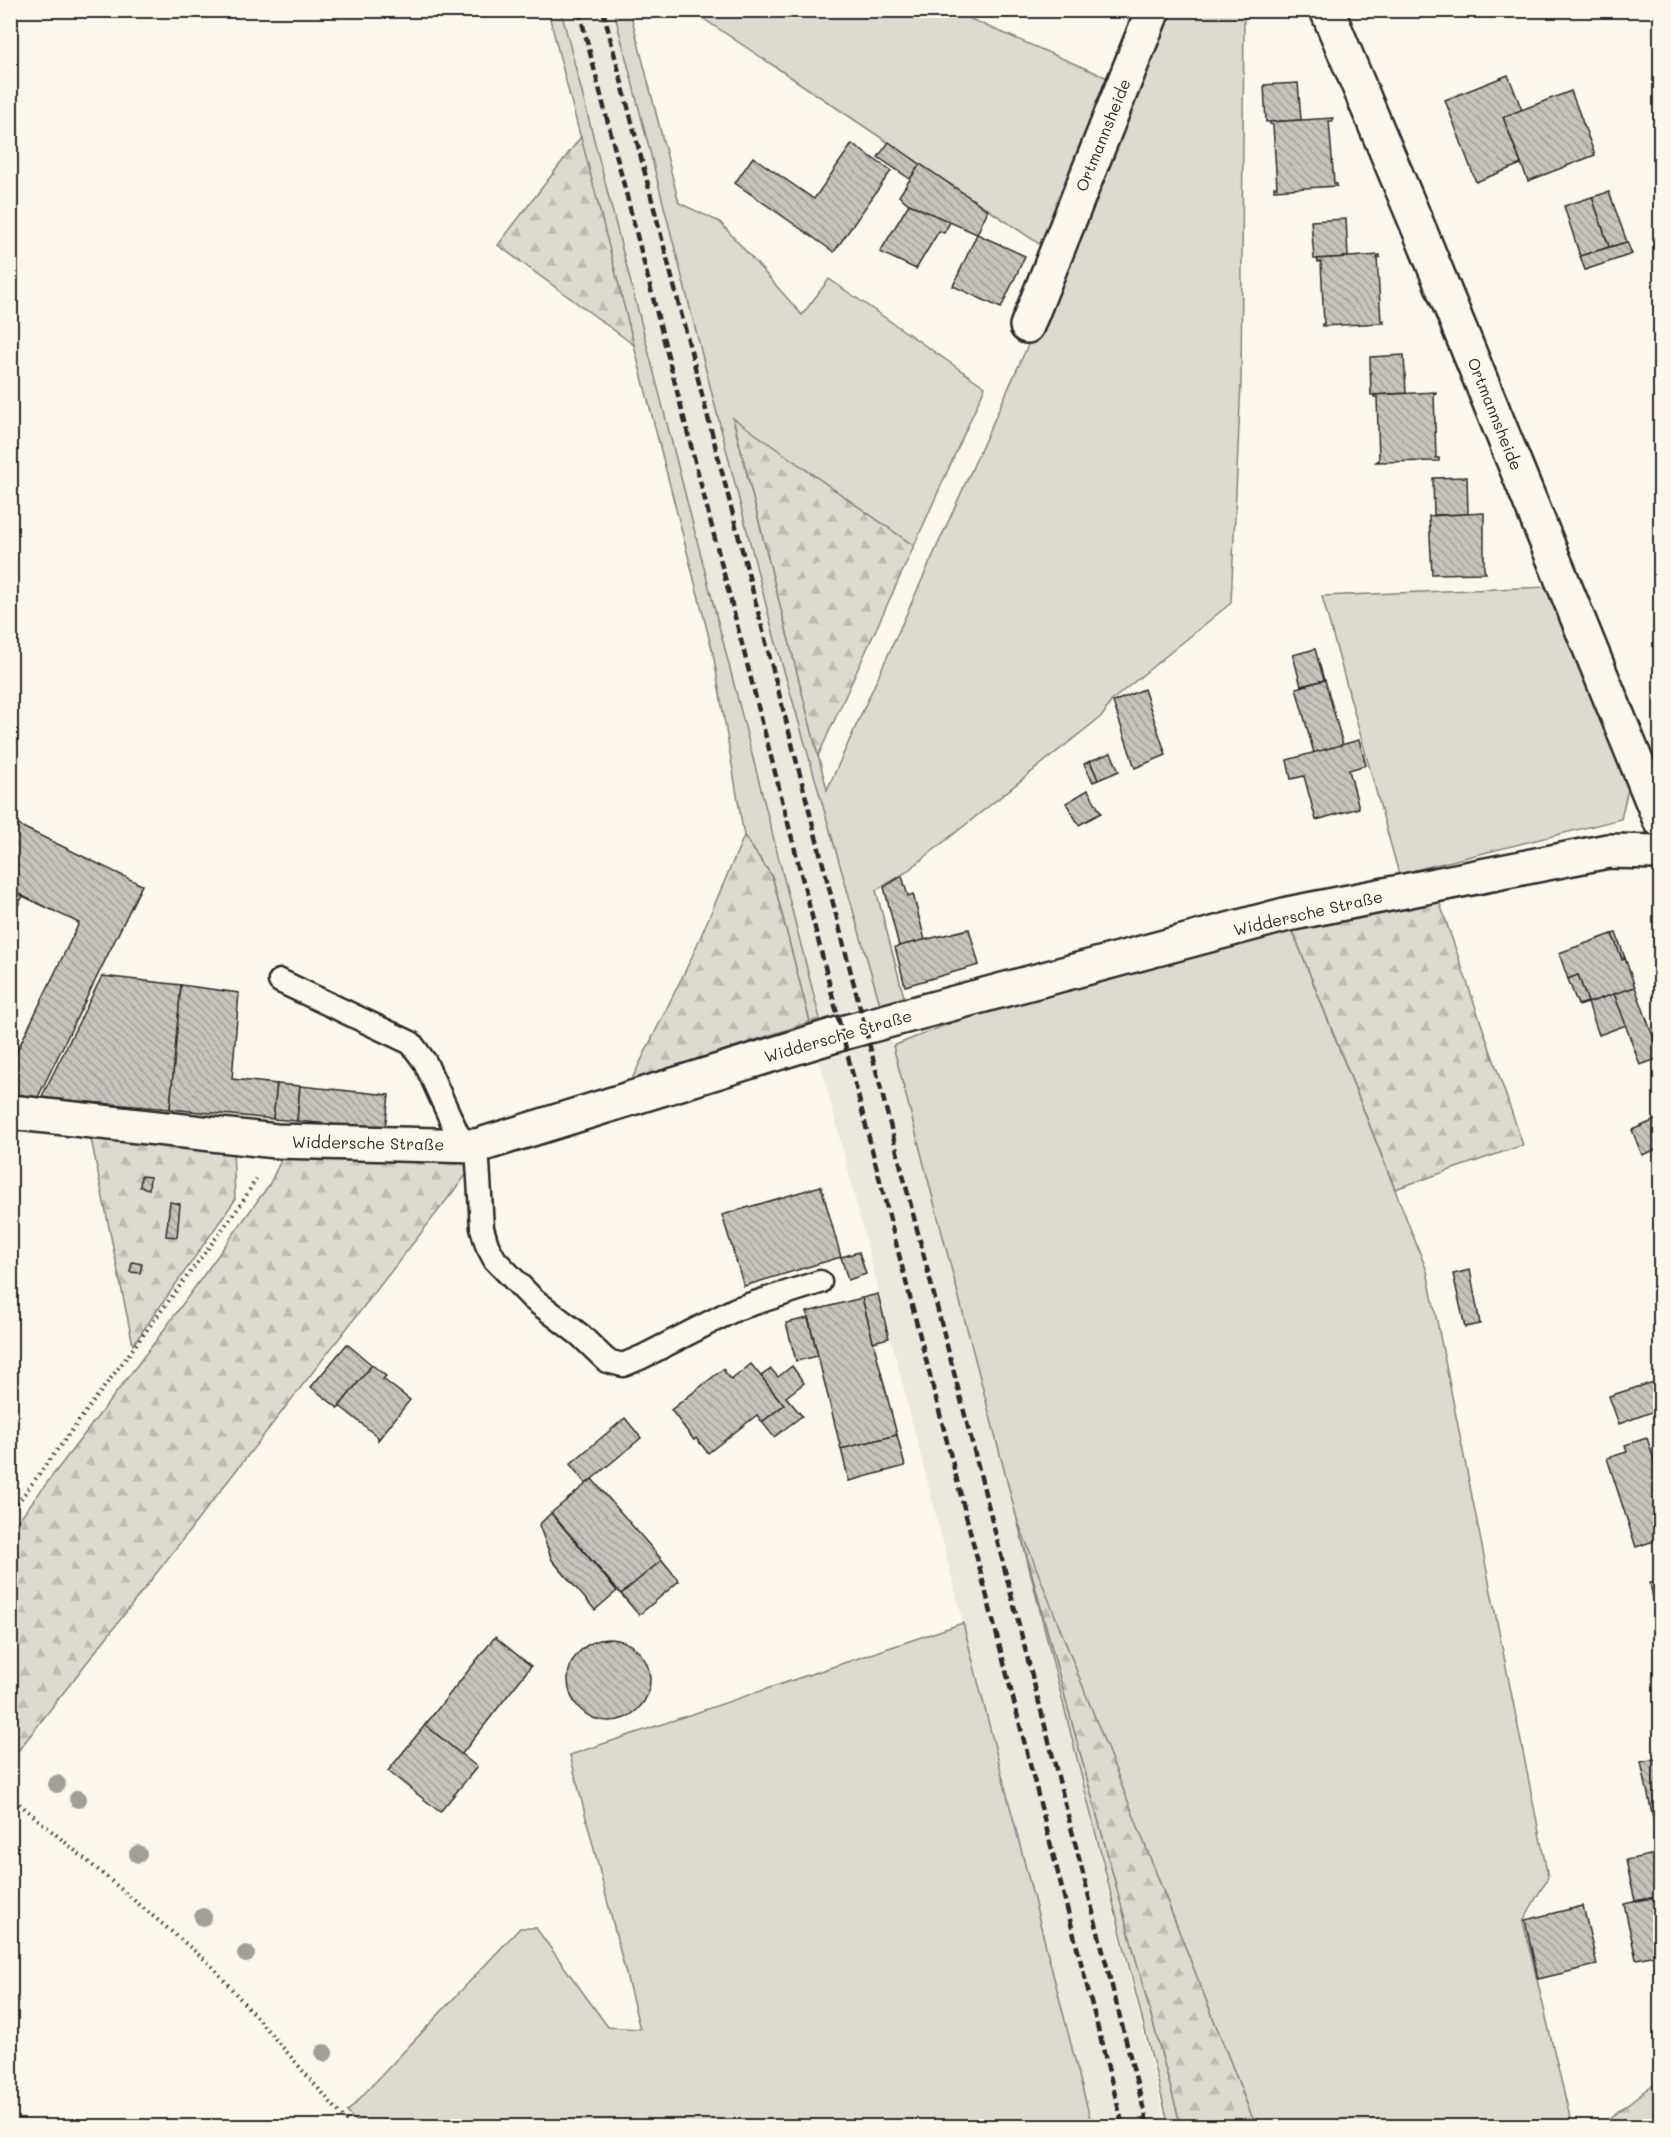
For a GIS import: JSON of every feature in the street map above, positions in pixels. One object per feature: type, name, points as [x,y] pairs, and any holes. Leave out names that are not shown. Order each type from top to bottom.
[{"type":"street","name":"Ortmannsheide","points":[[1027,326],[1153,10]]},
{"type":"street","name":"Ortmannsheide","points":[[1327,10],[1419,228],[1660,820]]},
{"type":"street","name":"Widdersche Straße","points":[[10,1112],[276,1141],[470,1146],[842,1033],[1288,914],[1608,851],[1660,852]]},
{"type":"lane","points":[[280,981],[411,1043],[425,1062],[470,1146],[482,1228],[495,1260],[533,1299],[580,1335],[607,1361],[622,1365],[736,1309],[820,1282]]},
{"type":"path","points":[[10,1514],[242,1203],[276,1141]]},
{"type":"path","points":[[10,1796],[210,1964],[351,2127]]},
{"type":"shaded area","points":[[561,11],[614,11],[774,636],[893,1046],[1017,1519],[1166,2126],[1092,2126],[810,1022],[820,1018]]},
{"type":"green space","points":[[548,11],[561,11],[820,1019],[810,1022],[772,876],[744,836],[713,653]]},
{"type":"green space","points":[[614,11],[630,11],[679,203],[720,222],[802,315],[829,279],[985,387],[914,546],[733,419],[827,790],[1065,263],[1170,11],[1244,11],[1241,382],[1231,603],[1112,700],[1103,715],[905,873],[876,890],[904,997],[880,1004],[774,636]]},
{"type":"green space","points":[[692,11],[952,11],[1117,82],[1047,249]]},
{"type":"green space","points":[[581,137],[634,345],[498,245]]},
{"type":"green space","points":[[733,418],[914,546],[818,756]]},
{"type":"green space","points":[[1548,587],[1629,784],[1621,819],[1399,874],[1322,596]]},
{"type":"green space","points":[[744,836],[772,876],[810,1022],[631,1081],[691,959]]},
{"type":"green space","points":[[1438,898],[1523,1145],[1395,1189],[1290,924]]},
{"type":"green space","points":[[1290,924],[1427,1271],[1548,1877],[1523,1921],[1572,2126],[1313,2126],[1254,2122],[1019,1526],[1181,2126],[1169,2126],[1017,1519],[893,1046],[1009,1000]]},
{"type":"green space","points":[[91,1139],[233,1148],[235,1200],[133,1345]]},
{"type":"green space","points":[[286,1150],[477,1161],[11,1760],[10,1531],[158,1338],[269,1185]]},
{"type":"green space","points":[[1017,1519],[1254,2122],[1216,2126],[1181,2126]]},
{"type":"green space","points":[[963,1623],[1092,2126],[360,2126],[347,2112],[520,1928],[536,1928],[608,2027],[640,2029],[570,1755]]},
{"type":"green space","points":[[1660,2079],[1660,2126],[1599,2126]]},
{"type":"building","points":[[1508,75],[1522,110],[1503,117],[1521,164],[1476,182],[1445,100]]},
{"type":"building","points":[[1298,83],[1301,120],[1266,122],[1264,85]]},
{"type":"building","points":[[1571,91],[1595,155],[1528,181],[1503,117]]},
{"type":"building","points":[[1333,118],[1333,121],[1329,121],[1334,183],[1337,186],[1274,190],[1274,187],[1277,187],[1273,125],[1270,122]]},
{"type":"building","points":[[889,142],[920,164],[910,179],[878,157]]},
{"type":"building","points":[[852,144],[891,171],[834,252],[735,183],[753,157],[814,199]]},
{"type":"building","points":[[920,164],[988,210],[977,234],[909,204],[899,196]]},
{"type":"building","points":[[1609,192],[1627,242],[1609,247],[1592,197]]},
{"type":"building","points":[[1592,197],[1609,247],[1580,256],[1564,206]]},
{"type":"building","points":[[909,204],[950,222],[944,233],[939,231],[916,269],[880,252]]},
{"type":"building","points":[[1346,219],[1348,257],[1314,259],[1311,221]]},
{"type":"building","points":[[977,234],[1025,256],[1001,308],[953,286]]},
{"type":"building","points":[[1627,242],[1632,254],[1585,270],[1580,256]]},
{"type":"building","points":[[1380,255],[1377,258],[1381,321],[1384,320],[1384,323],[1322,326],[1324,324],[1321,262],[1317,259]]},
{"type":"building","points":[[1404,355],[1406,393],[1371,395],[1370,357]]},
{"type":"building","points":[[1436,392],[1434,394],[1436,458],[1439,458],[1439,461],[1376,462],[1379,460],[1377,397],[1374,395]]},
{"type":"building","points":[[1467,477],[1468,514],[1434,515],[1433,478]]},
{"type":"building","points":[[1484,513],[1484,570],[1486,573],[1432,574],[1429,516]]},
{"type":"building","points":[[1315,649],[1324,680],[1301,686],[1293,655]]},
{"type":"building","points":[[1325,680],[1343,745],[1314,753],[1296,688]]},
{"type":"building","points":[[1144,689],[1166,755],[1135,768],[1113,702]]},
{"type":"building","points":[[1359,740],[1366,765],[1349,770],[1359,808],[1316,820],[1304,776],[1291,779],[1287,760]]},
{"type":"building","points":[[1111,753],[1119,771],[1098,780],[1090,761]]},
{"type":"building","points":[[1090,761],[1098,780],[1093,782],[1084,764]]},
{"type":"building","points":[[1088,790],[1101,813],[1079,825],[1066,803]]},
{"type":"building","points":[[10,821],[142,885],[38,1097],[10,1095],[10,1056],[14,1057],[79,923],[10,890]]},
{"type":"building","points":[[902,876],[908,896],[913,894],[925,940],[899,946],[884,887]]},
{"type":"building","points":[[10,890],[23,896],[18,905],[10,902]]},
{"type":"building","points":[[969,929],[979,965],[905,986],[895,947]]},
{"type":"building","points":[[1616,933],[1625,958],[1622,959],[1612,934]]},
{"type":"building","points":[[1612,934],[1622,959],[1625,958],[1635,987],[1579,1006],[1588,1002],[1578,975],[1568,979],[1559,953]]},
{"type":"building","points":[[1578,975],[1588,1002],[1578,1005],[1568,979]]},
{"type":"building","points":[[102,976],[181,985],[170,1109],[41,1098]]},
{"type":"building","points":[[181,985],[239,993],[232,1079],[277,1084],[273,1119],[170,1109]]},
{"type":"building","points":[[1635,987],[1660,1056],[1660,1058],[1640,1065],[1614,994]]},
{"type":"building","points":[[1614,994],[1626,1025],[1599,1035],[1588,1003]]},
{"type":"building","points":[[277,1084],[300,1086],[297,1121],[273,1119]]},
{"type":"building","points":[[300,1086],[389,1095],[385,1129],[297,1121]]},
{"type":"building","points":[[1660,1118],[1660,1148],[1642,1155],[1632,1130]]},
{"type":"building","points":[[141,1176],[150,1177],[149,1189],[140,1187]]},
{"type":"building","points":[[821,1186],[841,1257],[744,1286],[722,1215]]},
{"type":"building","points":[[170,1202],[180,1204],[177,1237],[166,1236]]},
{"type":"building","points":[[859,1252],[866,1274],[848,1280],[841,1257]]},
{"type":"building","points":[[132,1262],[142,1264],[140,1273],[130,1272]]},
{"type":"building","points":[[1470,1270],[1480,1324],[1465,1327],[1453,1274]]},
{"type":"building","points":[[878,1294],[889,1338],[873,1342],[862,1298]]},
{"type":"building","points":[[862,1298],[897,1435],[841,1449],[807,1312]]},
{"type":"building","points":[[808,1318],[818,1356],[796,1361],[786,1323]]},
{"type":"building","points":[[347,1344],[372,1365],[338,1408],[311,1387]]},
{"type":"building","points":[[751,1364],[784,1405],[762,1422],[757,1415],[708,1453],[696,1438],[694,1440],[671,1410],[723,1369],[731,1380]]},
{"type":"building","points":[[372,1365],[386,1376],[383,1379],[410,1400],[378,1440],[378,1437],[341,1407],[338,1408]]},
{"type":"building","points":[[792,1366],[804,1383],[786,1397],[802,1416],[774,1437],[762,1422],[784,1405],[761,1376],[771,1369],[778,1377]]},
{"type":"building","points":[[1660,1380],[1660,1409],[1619,1424],[1609,1396]]},
{"type":"building","points":[[625,1418],[641,1438],[586,1484],[570,1464]]},
{"type":"building","points":[[897,1435],[905,1466],[849,1481],[841,1449]]},
{"type":"building","points":[[1647,1438],[1660,1478],[1660,1539],[1636,1547],[1607,1458],[1627,1452],[1625,1445]]},
{"type":"building","points":[[592,1479],[662,1560],[621,1594],[551,1513]]},
{"type":"building","points":[[551,1513],[617,1591],[595,1610],[552,1560],[539,1525]]},
{"type":"building","points":[[662,1560],[679,1581],[639,1615],[621,1594]]},
{"type":"building","points":[[1660,1581],[1660,1617],[1657,1618],[1650,1583]]},
{"type":"building","points":[[1660,1617],[1660,1645],[1655,1618]]},
{"type":"building","points":[[495,1637],[531,1666],[461,1755],[425,1725]]},
{"type":"building","points":[[609,1639],[625,1643],[638,1651],[646,1664],[650,1680],[646,1696],[638,1709],[625,1717],[609,1721],[593,1717],[580,1709],[572,1696],[568,1680],[572,1664],[580,1651],[593,1643]]},
{"type":"building","points":[[425,1725],[477,1767],[440,1812],[388,1771]]},
{"type":"building","points":[[1660,1758],[1660,1850],[1641,1762]]},
{"type":"building","points":[[1660,1853],[1660,1896],[1635,1901],[1626,1860]]},
{"type":"building","points":[[1660,1896],[1660,1954],[1636,1959],[1624,1904]]},
{"type":"building","points":[[1583,1906],[1597,1965],[1538,1979],[1525,1920]]},
{"type":"railway","points":[[579,10],[1123,2126]]},
{"type":"railway","points":[[603,10],[1148,2126]]}]
